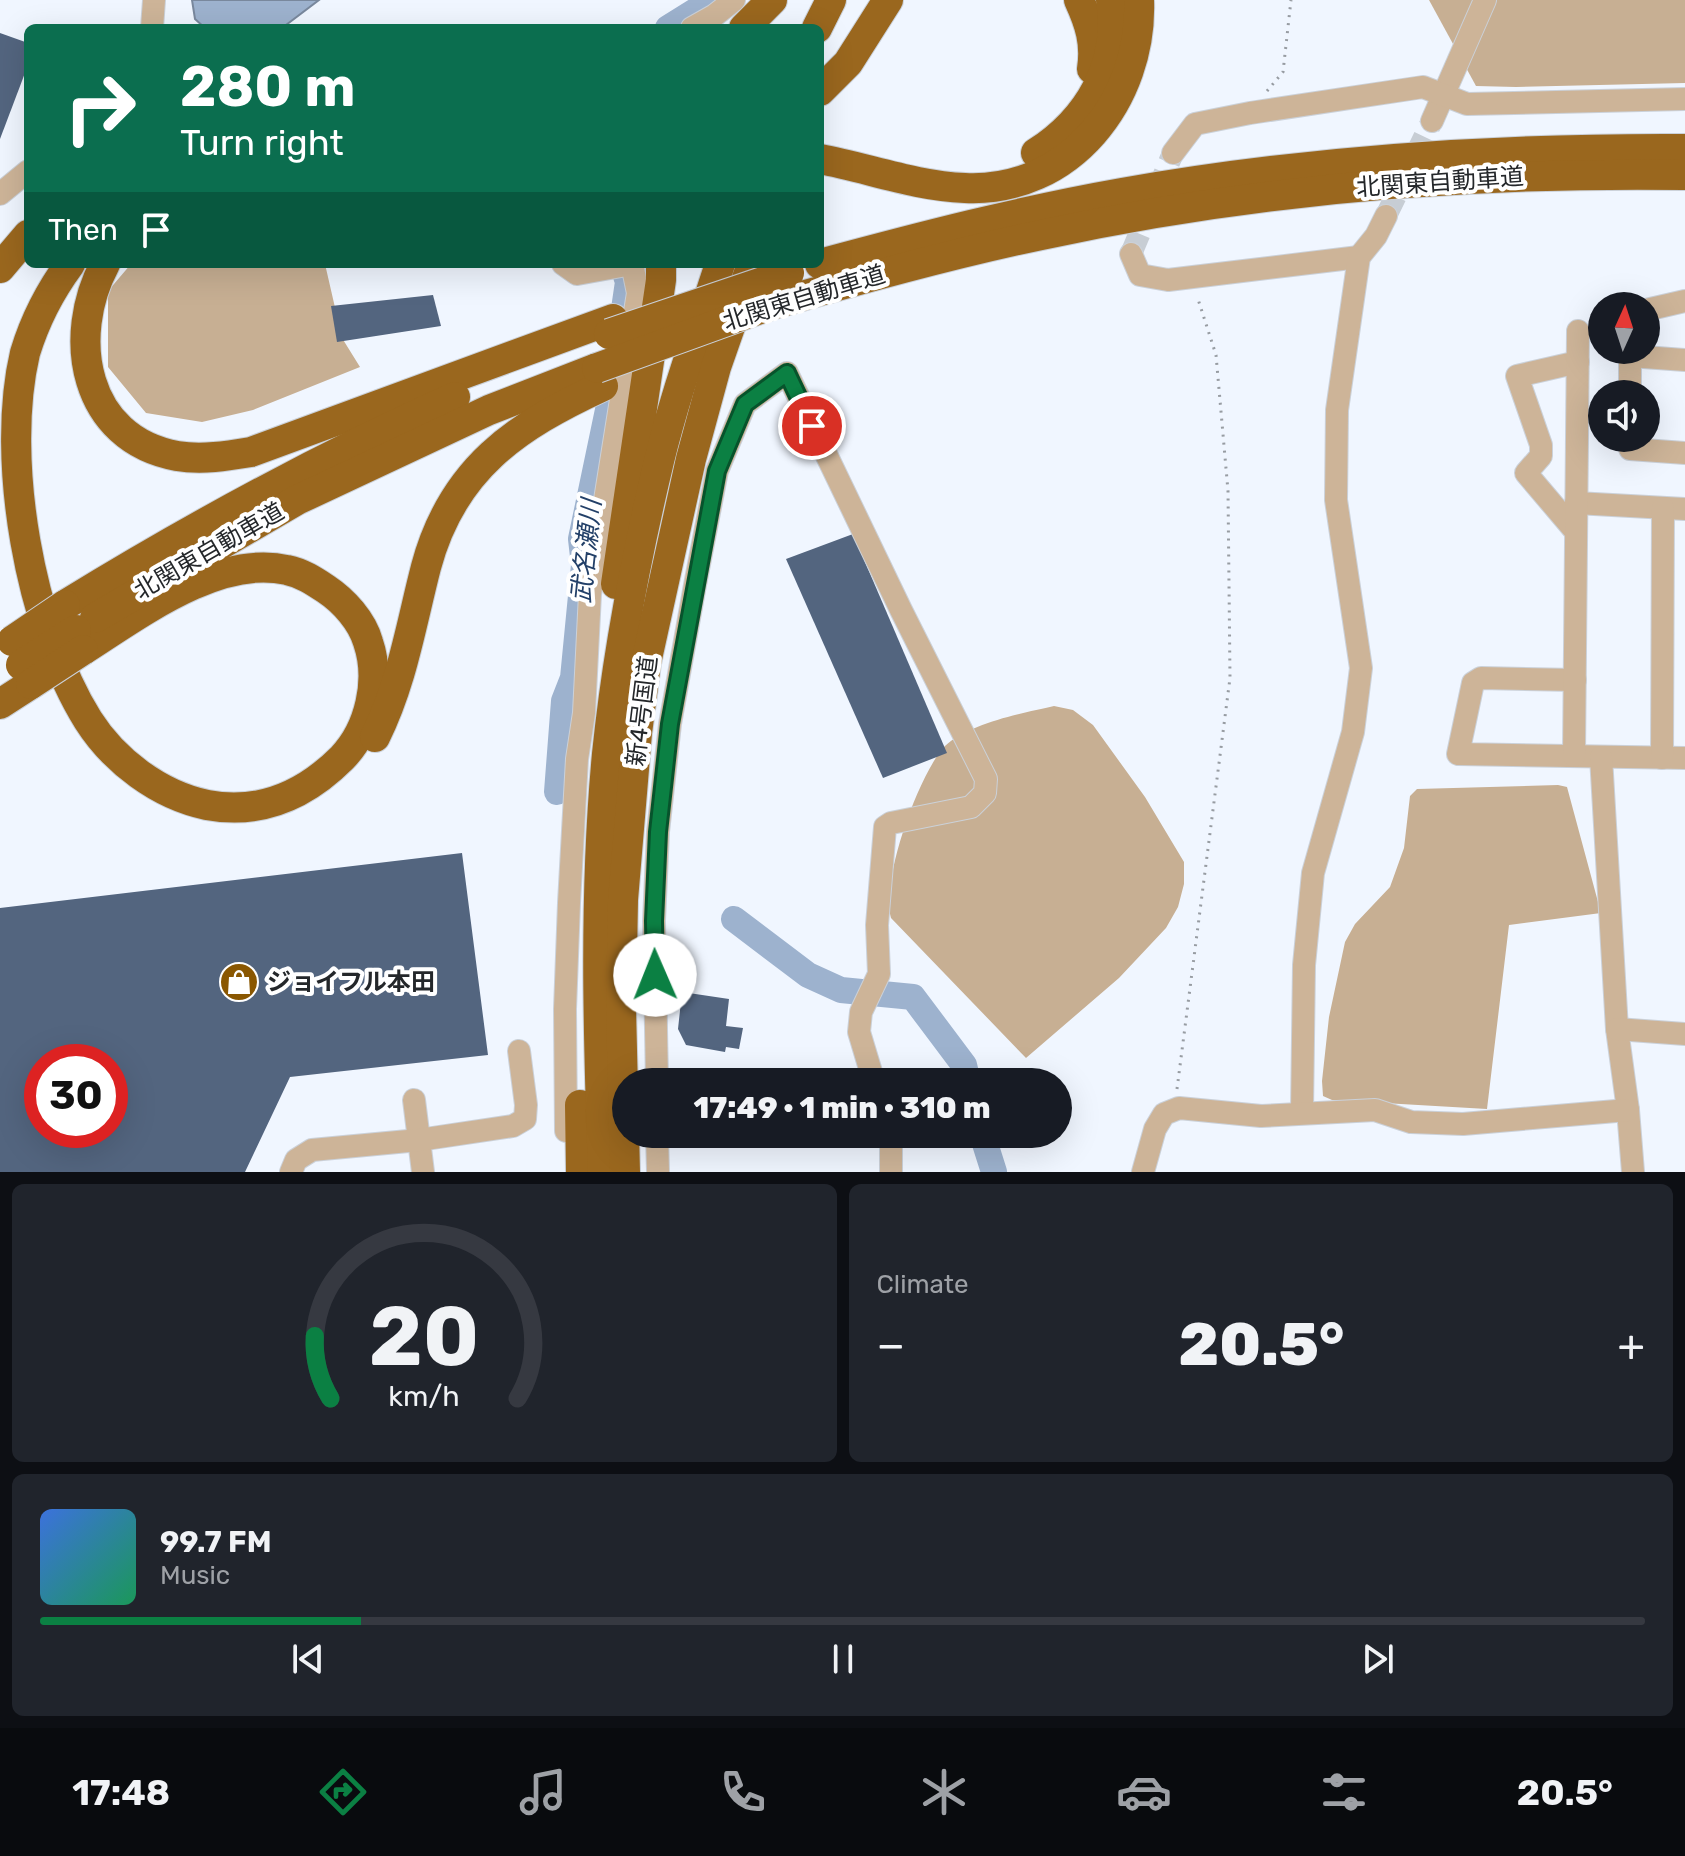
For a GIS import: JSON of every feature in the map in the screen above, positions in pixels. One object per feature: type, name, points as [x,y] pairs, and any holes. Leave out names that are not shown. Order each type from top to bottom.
[{"type":"highway","points":[[748,24],[772,0]]},
{"type":"highway","points":[[819,24],[831,0]]},
{"type":"highway","points":[[824,82],[863,0]]},
{"type":"highway","points":[[824,86],[848,63],[888,0]]},
{"type":"highway","points":[[1079,0],[1093,33],[1094,52],[1090,88],[1083,110]]},
{"type":"highway","points":[[824,152],[943,170],[990,169],[1032,155],[1065,131],[1099,89],[1113,31],[1111,0]]},
{"type":"highway","points":[[1126,0],[1127,82]]},
{"type":"highway","points":[[824,152],[940,186],[967,189],[1006,184],[1047,169],[1079,147],[1108,116],[1127,82],[1138,39],[1139,0]]},
{"type":"highway","name":"北関東自動車道","points":[[824,261],[1040,209],[1219,177],[1441,155],[1599,148],[1685,149]]},
{"type":"highway","name":"北関東自動車道","points":[[13,663],[297,500],[489,410],[600,377],[770,312],[889,282],[961,252],[1123,219],[1309,192],[1490,177],[1597,173],[1685,175]]},
{"type":"highway","points":[[0,268],[24,240]]},
{"type":"highway","points":[[0,395],[9,345],[19,316],[46,268]]},
{"type":"highway","points":[[0,704],[13,663],[75,628],[215,576],[245,569],[287,570],[309,578],[331,592],[352,613],[367,638],[373,660],[369,710],[346,753],[327,773],[301,791],[276,802],[247,808],[221,808],[193,802],[162,789],[134,771],[88,721],[66,677],[38,606],[22,534],[17,492],[17,400],[25,354],[43,305],[67,268]]},
{"type":"highway","points":[[103,268],[94,284],[84,332],[84,355],[89,378],[98,399],[122,429],[157,450],[177,456],[224,457],[261,449],[611,326]]},
{"type":"highway","points":[[618,670],[616,574],[661,268]]},
{"type":"highway","name":"新4号国道","points":[[603,1172],[598,973],[603,805],[618,670],[659,460],[719,268]]},
{"type":"highway","name":"新4号国道","points":[[625,1172],[621,1009],[623,900],[646,663],[691,459],[716,367],[751,268]]},
{"type":"highway","name":"北関東自動車道","points":[[75,628],[207,520],[293,473],[611,326],[799,268]]},
{"type":"highway","points":[[0,507],[5,544],[22,612],[51,686],[87,745],[126,786],[166,811],[212,823],[255,822],[304,806],[326,793],[344,778],[373,741],[397,686],[436,537],[461,488],[481,464],[529,423],[600,377]]},
{"type":"highway","points":[[637,733],[642,1068]]},
{"type":"highway","points":[[581,1172],[580,1026],[587,890],[603,805]]},
{"type":"highway","points":[[643,1148],[644,1172]]},
{"type":"street","points":[[152,24],[154,0]]},
{"type":"street","points":[[699,24],[734,0]]},
{"type":"street","points":[[1432,121],[1485,0]]},
{"type":"street","points":[[1173,153],[1195,124],[1423,87],[1467,104],[1685,99]]},
{"type":"street","points":[[0,194],[24,174]]},
{"type":"street","points":[[1302,1112],[1304,965],[1313,873],[1353,732],[1361,668],[1336,500],[1337,410],[1359,257],[1376,236],[1386,216]]},
{"type":"street","points":[[1131,254],[1140,275],[1168,280],[1359,257]]},
{"type":"street","points":[[569,268],[577,274],[610,268]]},
{"type":"street","points":[[566,1172],[565,1009],[577,759],[584,713],[590,594],[638,293],[633,268]]},
{"type":"street","points":[[1660,307],[1685,301]]},
{"type":"street","points":[[1574,756],[1578,331]]},
{"type":"street","points":[[1660,357],[1685,360]]},
{"type":"street","points":[[1576,532],[1526,473],[1541,456],[1541,445],[1517,376],[1578,362]]},
{"type":"street","points":[[657,1068],[654,921],[658,832],[670,724],[695,585],[717,471],[745,404],[787,373],[986,779],[985,793],[971,807],[891,823],[885,827],[877,925],[879,974],[861,1012],[859,1032],[870,1068]]},
{"type":"street","points":[[1660,451],[1685,453]]},
{"type":"street","points":[[1576,503],[1674,509],[1662,758]]},
{"type":"street","points":[[664,577],[695,585]]},
{"type":"street","points":[[1575,680],[1481,678],[1473,683],[1458,754],[1685,758]]},
{"type":"street","points":[[1601,757],[1617,1029],[1633,1172]]},
{"type":"street","points":[[1617,1029],[1685,1034]]},
{"type":"street","points":[[291,1172],[296,1160],[312,1150],[419,1140],[513,1126],[525,1119],[519,1051]]},
{"type":"street","points":[[414,1100],[423,1172]]},
{"type":"street","points":[[1143,1172],[1155,1129],[1164,1114],[1175,1109],[1261,1116],[1375,1110],[1411,1122],[1463,1124],[1628,1110]]},
{"type":"street","points":[[657,1148],[658,1172]]},
{"type":"street","points":[[891,1148],[891,1172]]},
{"type":"path","points":[[1250,113],[1283,72],[1291,0]]},
{"type":"path","points":[[1175,1109],[1230,678],[1228,491],[1216,355],[1191,278]]},
{"type":"shaded area","points":[[1429,0],[1685,0],[1685,83],[1476,86]]},
{"type":"shaded area","points":[[128,268],[326,268],[342,338],[360,367],[253,410],[202,422],[146,413],[108,367],[108,291]]},
{"type":"shaded area","points":[[1054,706],[1073,710],[1093,725],[1145,797],[1184,862],[1184,884],[1178,907],[1166,928],[1119,978],[1026,1058],[891,918],[889,901],[896,855],[904,829],[924,779],[945,746],[982,725]]},
{"type":"shaded area","points":[[1567,787],[1601,913],[1509,925],[1487,1109],[1332,1100],[1323,1096],[1329,1017],[1345,942],[1355,924],[1390,887],[1404,848],[1410,796],[1417,789]]},
{"type":"water","points":[[192,0],[319,0],[287,24],[201,24],[195,19]]},
{"type":"building","points":[[0,33],[24,42],[24,76],[0,139]]},
{"type":"building","points":[[433,295],[441,326],[337,342],[331,306]]},
{"type":"building","points":[[853,534],[947,753],[883,778],[786,559]]},
{"type":"building","name":"ジョイフル本田","points":[[462,853],[488,1055],[290,1077],[245,1172],[0,1172],[0,908]]},
{"type":"building","points":[[682,992],[729,999],[726,1026],[743,1028],[739,1049],[726,1047],[725,1052],[686,1045],[678,1029]]},
{"type":"waterway","name":"武名瀬川","points":[[674,24],[713,0]]},
{"type":"waterway","name":"武名瀬川","points":[[619,343],[628,282],[623,268]]},
{"type":"waterway","name":"武名瀬川","points":[[557,792],[564,701],[573,678],[584,565],[581,539],[613,386]]},
{"type":"waterway","name":"武名瀬川","points":[[734,919],[808,975],[841,990],[913,997],[965,1068]]},
{"type":"waterway","name":"武名瀬川","points":[[986,1148],[994,1172]]},
{"type":"tunnel","points":[[1386,216],[1432,121]]},
{"type":"tunnel","points":[[1131,254],[1173,153]]},
{"type":"place","name":"ジョイフル本田","points":[[239,982]]},
{"type":"route","points":[[655,975],[658,832],[670,724],[717,471],[745,404],[787,373],[812,426]]}]
